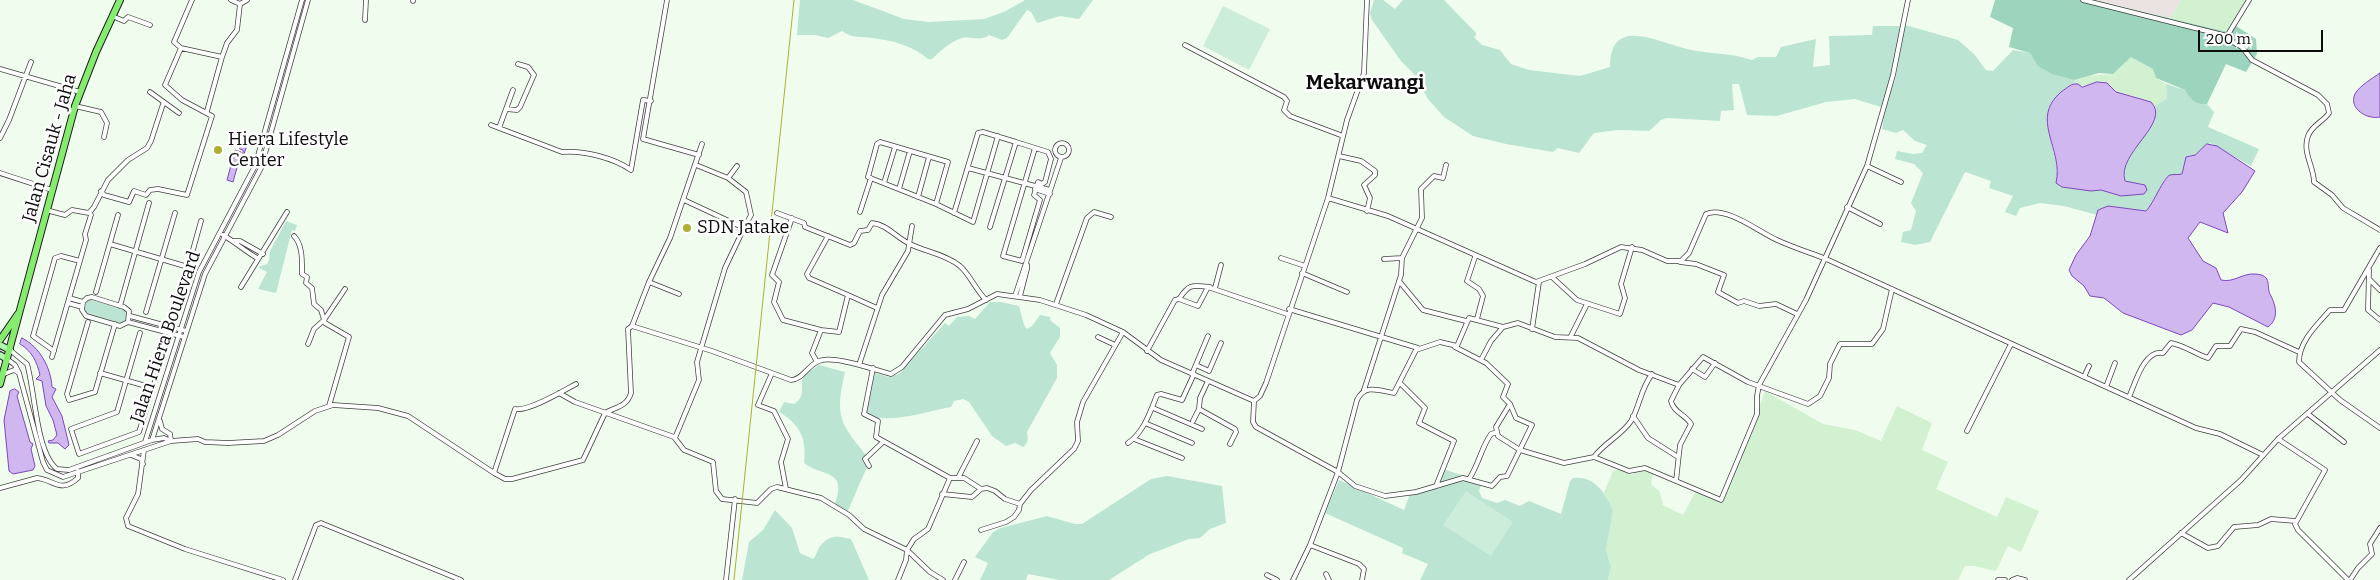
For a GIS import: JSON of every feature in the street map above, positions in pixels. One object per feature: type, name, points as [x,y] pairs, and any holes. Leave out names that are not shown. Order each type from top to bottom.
[{"type":"main road","name":"Jalan Cisauk - Jaha","points":[[0,384],[75,106],[120,0]]},
{"type":"main road","points":[[0,340],[21,309]]},
{"type":"main road","points":[[0,345],[10,350]]},
{"type":"main road","points":[[0,355],[7,359]]},
{"type":"street","points":[[192,0],[174,42],[181,48],[222,58]]},
{"type":"street","points":[[232,0],[240,4]]},
{"type":"street","points":[[240,4],[247,0]]},
{"type":"street","name":"Jalan Hiera Boulevard","points":[[10,350],[27,364],[34,407],[48,460],[57,469],[63,471],[76,468],[145,442],[179,329],[199,272],[250,178],[302,0]]},
{"type":"street","name":"Jalan Hiera Boulevard","points":[[152,440],[205,274],[256,180],[308,0]]},
{"type":"street","points":[[365,20],[366,0]]},
{"type":"street","points":[[643,139],[667,0]]},
{"type":"street","points":[[1289,309],[1418,348],[1443,342],[1481,360],[1508,384],[1503,397],[1510,404],[1516,418],[1532,425],[1507,476],[1500,477],[1492,486],[1468,478],[1457,479],[1410,494],[1385,496],[1363,490],[1346,480],[1338,472],[1256,427],[1253,418],[1254,401],[1260,396],[1266,383],[1287,314],[1328,198],[1343,136],[1364,73],[1367,0]]},
{"type":"street","points":[[1510,404],[1496,428],[1498,436],[1520,450],[1564,463],[1594,457],[1629,471],[1645,468],[1721,500],[1757,414],[1756,396],[1759,385],[1797,314],[1867,166],[1891,84],[1908,0]]},
{"type":"street","points":[[2082,0],[2228,36],[2231,41],[2242,47],[2252,60],[2318,95],[2327,104],[2329,113],[2325,119],[2314,126],[2307,137],[2307,159],[2314,175],[2314,182],[2332,195],[2343,208],[2380,230]]},
{"type":"street","points":[[2228,36],[2249,0]]},
{"type":"street","points":[[207,111],[227,43],[237,30],[240,4]]},
{"type":"street","points":[[112,16],[124,20],[128,17],[150,25]]},
{"type":"street","points":[[1185,46],[1284,97],[1287,100],[1284,110],[1290,116],[1343,136]]},
{"type":"street","points":[[101,191],[104,195],[129,202],[134,191],[146,195],[150,190],[158,189],[187,195],[212,116],[207,111],[182,100],[165,85],[181,48]]},
{"type":"street","points":[[0,138],[31,62]]},
{"type":"street","points":[[506,109],[517,110],[521,107],[534,76],[528,67],[518,64]]},
{"type":"street","points":[[0,69],[80,92]]},
{"type":"street","points":[[499,128],[513,90]]},
{"type":"street","points":[[150,92],[156,94],[163,104],[179,113]]},
{"type":"street","points":[[491,125],[562,152],[574,150],[622,164],[631,170],[643,100],[651,101]]},
{"type":"street","points":[[46,210],[65,215],[72,210],[89,213],[94,208],[108,180],[128,160],[147,148],[155,134],[155,128],[163,104]]},
{"type":"street","points":[[75,106],[101,112],[107,123],[104,137]]},
{"type":"street","points":[[270,112],[276,114]]},
{"type":"street","points":[[954,213],[978,134],[983,132],[998,136],[1048,152],[1051,159],[1045,182],[1042,184],[1038,182],[1035,188],[1034,195],[1040,200],[1022,260],[1003,256],[1035,148]]},
{"type":"street","points":[[936,204],[948,162],[880,142],[878,144],[868,177],[936,204],[973,222],[998,136]]},
{"type":"street","points":[[637,138],[699,156]]},
{"type":"street","points":[[990,227],[1016,142]]},
{"type":"street","points":[[1064,142],[1070,148],[1070,152],[1060,158],[1057,156],[1055,148],[1064,142]]},
{"type":"street","points":[[283,580],[185,549],[128,526],[126,518],[138,494],[146,449],[145,442],[164,438],[170,441],[198,439],[212,442],[264,441],[278,435],[315,411],[329,406],[378,408],[408,416],[439,439],[505,479],[512,479],[580,462],[583,460],[605,413],[627,403],[631,394],[628,330],[632,326],[649,282],[670,238],[702,144]]},
{"type":"street","points":[[884,183],[895,147]]},
{"type":"street","points":[[899,189],[910,151]]},
{"type":"street","points":[[1339,156],[1360,161],[1375,172],[1375,176],[1364,185],[1370,198],[1367,210]]},
{"type":"street","points":[[918,197],[929,157]]},
{"type":"street","points":[[1018,296],[1060,158]]},
{"type":"street","points":[[622,164],[632,162]]},
{"type":"street","points":[[676,438],[699,380],[696,364],[725,268],[751,215],[746,192],[728,178],[696,165]]},
{"type":"street","points":[[1292,580],[1310,545],[1338,472],[1357,400],[1364,390],[1398,281],[1402,258],[1422,216],[1421,189],[1433,177],[1443,178],[1446,165]]},
{"type":"street","points":[[728,178],[737,166]]},
{"type":"street","points":[[1867,166],[1901,182]]},
{"type":"street","points":[[968,168],[1050,192]]},
{"type":"street","points":[[0,173],[52,190]]},
{"type":"street","points":[[860,212],[871,178]]},
{"type":"street","points":[[1328,198],[1388,216],[1475,256],[1514,271],[1532,282],[1552,278],[1612,250],[1621,247],[1632,247],[1667,261],[1696,264],[1724,275],[1718,292],[1738,303],[1744,301],[1759,306],[1776,304],[1797,314]]},
{"type":"street","points":[[684,200],[744,228]]},
{"type":"street","points":[[120,306],[150,203]]},
{"type":"street","points":[[1847,207],[1880,224]]},
{"type":"street","points":[[241,287],[258,258],[263,254],[287,212]]},
{"type":"street","points":[[1056,304],[1087,218],[1094,212],[1111,217]]},
{"type":"street","points":[[1678,262],[1688,255],[1704,217],[1709,213],[1716,212],[1737,219],[1779,241],[1824,258],[2196,428],[2228,437],[2263,455]]},
{"type":"street","points":[[146,312],[175,213]]},
{"type":"street","points":[[777,213],[804,223],[805,227],[850,245],[854,243],[860,231],[868,230],[872,223],[878,224],[910,244],[955,262],[986,300]]},
{"type":"street","points":[[52,357],[80,262],[91,215]]},
{"type":"street","points":[[96,292],[118,215]]},
{"type":"street","points":[[792,218],[772,276],[779,282],[774,302],[783,320],[821,330],[839,332],[848,295]]},
{"type":"street","points":[[176,311],[201,221]]},
{"type":"street","points":[[859,365],[882,295],[900,267],[910,244],[912,226]]},
{"type":"street","points":[[219,233],[233,241],[238,247],[258,258]]},
{"type":"street","points":[[294,236],[300,244],[303,260],[302,274],[308,278],[306,283],[312,288],[314,304],[320,310],[324,320],[349,337],[329,406]]},
{"type":"street","points":[[828,236],[807,274],[809,278],[877,308]]},
{"type":"street","points":[[233,241],[240,241],[263,254]]},
{"type":"street","points":[[110,244],[188,267]]},
{"type":"street","points":[[1552,278],[1577,300],[1620,314],[1625,299],[1621,284],[1632,247]]},
{"type":"street","points":[[2380,248],[2344,310],[2330,310],[2307,338],[2299,352],[2300,362],[2332,393],[2356,413],[2374,422],[2380,428]]},
{"type":"street","points":[[54,351],[33,336],[48,284],[58,256],[80,262]]},
{"type":"street","points":[[1475,256],[1467,280],[1483,296],[1477,319]]},
{"type":"street","points":[[1281,258],[1305,266]]},
{"type":"street","points":[[1384,259],[1402,258]]},
{"type":"street","points":[[1213,287],[1221,266]]},
{"type":"street","points":[[2369,268],[2368,310],[2380,320]]},
{"type":"street","points":[[1302,273],[1347,292]]},
{"type":"street","points":[[2369,279],[2380,290]]},
{"type":"street","points":[[1398,281],[1423,310],[1466,321]]},
{"type":"street","points":[[649,282],[679,294]]},
{"type":"street","points":[[1532,329],[1539,282]]},
{"type":"street","points":[[1147,351],[1174,301],[1179,299],[1187,287],[1194,285],[1213,287],[1287,314]]},
{"type":"street","points":[[1179,299],[1198,306],[1206,289],[1213,287]]},
{"type":"street","points":[[308,344],[314,329],[324,320],[345,289]]},
{"type":"street","points":[[1676,481],[1680,445],[1690,424],[1671,403],[1679,385],[1703,357],[1744,380],[1808,404],[1820,396],[1829,378],[1830,364],[1840,344],[1872,344],[1883,329],[1892,289]]},
{"type":"street","points":[[632,326],[795,380],[817,362],[826,359],[894,373],[902,367],[945,315],[968,310],[994,294],[1018,296],[1056,304],[1086,315],[1123,332],[1147,351],[1254,401]]},
{"type":"street","points":[[92,297],[120,306],[129,311],[130,316],[128,322],[124,325],[115,324],[86,316],[83,304],[86,298],[92,297]]},
{"type":"street","points":[[69,301],[83,304]]},
{"type":"street","points":[[1571,336],[1587,304]]},
{"type":"street","points":[[130,316],[186,331]]},
{"type":"street","points":[[1455,347],[1469,318],[1503,326],[1518,323],[1559,338],[1571,336],[1679,385]]},
{"type":"street","points":[[88,322],[67,394],[68,400],[95,392],[115,324]]},
{"type":"street","points":[[128,322],[184,337]]},
{"type":"street","points":[[157,330],[158,324]]},
{"type":"street","points":[[1481,360],[1491,341],[1503,326]]},
{"type":"street","points":[[2129,397],[2148,359],[2158,352],[2163,353],[2171,343],[2179,344],[2196,355],[2208,358],[2216,346],[2230,346],[2241,329],[2255,332],[2299,352]]},
{"type":"street","points":[[817,362],[812,353],[821,330]]},
{"type":"street","points":[[982,530],[1006,522],[1014,517],[1019,510],[1020,504],[1076,446],[1078,439],[1077,422],[1083,402],[1123,332]]},
{"type":"street","points":[[140,333],[117,412],[71,429],[79,454],[139,432],[164,349]]},
{"type":"street","points":[[1128,443],[1134,439],[1145,423],[1160,394],[1182,400],[1208,336]]},
{"type":"street","points":[[1098,337],[1115,345]]},
{"type":"street","points":[[1196,365],[1209,371],[1221,343]]},
{"type":"street","points":[[1967,431],[2011,344]]},
{"type":"street","points":[[1364,390],[1372,389],[1393,393],[1418,348]]},
{"type":"street","points":[[2129,580],[2241,480],[2278,439],[2380,350]]},
{"type":"street","name":"Jalan Hiera Boulevard","points":[[7,359],[16,365],[19,372],[43,462],[47,470],[55,475],[63,477],[78,473],[170,441]]},
{"type":"street","points":[[1692,369],[1705,377],[1715,363]]},
{"type":"street","points":[[2106,387],[2115,364]]},
{"type":"street","points":[[2084,377],[2089,366]]},
{"type":"street","points":[[873,368],[864,414],[878,421],[875,435],[884,442],[950,478],[964,478],[981,489],[995,491],[1005,499],[1020,504]]},
{"type":"street","points":[[2,375],[14,370],[19,372]]},
{"type":"street","points":[[100,373],[153,388]]},
{"type":"street","points":[[772,373],[758,405],[774,411],[788,439],[782,462],[786,489]]},
{"type":"street","points":[[1594,457],[1602,445],[1627,426],[1633,416],[1642,388],[1652,374]]},
{"type":"street","points":[[1193,421],[1199,409],[1200,398],[1208,381]]},
{"type":"street","points":[[1400,383],[1425,408],[1419,423],[1454,440],[1436,486]]},
{"type":"street","points":[[494,473],[515,409],[518,410],[576,384]]},
{"type":"street","points":[[559,393],[571,401],[676,438],[684,450],[713,462],[714,484],[718,495],[727,500],[735,499],[757,503],[774,487],[821,498],[847,514],[864,528],[907,550],[936,578],[943,580]]},
{"type":"street","points":[[1153,408],[1202,429]]},
{"type":"street","points":[[1199,409],[1235,428],[1236,432],[1230,444]]},
{"type":"street","points":[[160,413],[160,424],[165,432],[170,434],[170,441]]},
{"type":"street","points":[[2308,414],[2344,442]]},
{"type":"street","points":[[1633,416],[1648,438],[1678,457]]},
{"type":"street","points":[[1145,423],[1192,443]]},
{"type":"street","points":[[1468,478],[1476,469],[1483,446],[1491,434],[1497,432]]},
{"type":"street","points":[[1134,439],[1182,458]]},
{"type":"street","points":[[2278,439],[2325,470],[2296,521],[2298,530],[2349,580],[2372,554],[2370,544],[2380,528]]},
{"type":"street","points":[[152,440],[154,446]]},
{"type":"street","points":[[958,478],[976,441]]},
{"type":"street","points":[[869,466],[865,459],[884,442]]},
{"type":"street","points":[[130,455],[136,456],[143,464]]},
{"type":"street","points":[[0,488],[38,478],[59,486],[73,482],[78,478],[76,468]]},
{"type":"street","points":[[898,580],[906,560],[907,550],[914,539],[928,530],[950,478]]},
{"type":"street","points":[[942,494],[972,497],[981,489]]},
{"type":"street","points":[[726,580],[735,499]]},
{"type":"street","points":[[2181,534],[2208,548],[2218,546],[2234,527],[2258,525],[2271,518],[2296,521]]},
{"type":"street","points":[[295,580],[316,525],[321,523],[461,580]]},
{"type":"street","points":[[1310,545],[1359,564],[1364,569],[1362,580]]},
{"type":"street","points":[[955,580],[964,562]]},
{"type":"street","points":[[1326,574],[1329,580]]},
{"type":"street","points":[[1268,575],[1277,580]]},
{"type":"street","points":[[2012,580],[2017,578],[2025,580]]},
{"type":"street","points":[[1998,580],[2005,580]]},
{"type":"shaded area","points":[[2093,0],[2181,0],[2170,18]]},
{"type":"shaded area","points":[[2380,73],[2380,117],[2370,117],[2357,109],[2354,104],[2355,94],[2366,82]]},
{"type":"shaded area","points":[[2097,82],[2107,83],[2116,92],[2151,102],[2156,110],[2155,119],[2150,129],[2128,160],[2124,170],[2125,181],[2145,185],[2147,190],[2144,194],[2121,196],[2101,190],[2091,191],[2062,187],[2056,183],[2056,158],[2047,124],[2052,102],[2071,85],[2078,84],[2082,87]]},
{"type":"shaded area","points":[[242,143],[247,145],[241,164],[238,164],[233,182],[227,180],[235,150],[241,152],[240,155],[243,154],[243,150],[240,149]]},
{"type":"shaded area","points":[[2207,144],[2217,146],[2255,171],[2242,192],[2223,213],[2228,233],[2200,222],[2188,238],[2203,261],[2216,268],[2221,280],[2226,281],[2250,274],[2261,275],[2267,279],[2269,293],[2276,312],[2274,320],[2268,327],[2229,307],[2213,303],[2192,330],[2181,335],[2123,313],[2104,298],[2090,296],[2084,286],[2072,276],[2069,270],[2076,255],[2090,236],[2098,210],[2108,206],[2146,211],[2167,177],[2182,174],[2186,157],[2195,155]]},
{"type":"shaded area","points":[[22,338],[39,352],[47,366],[52,387],[56,389],[52,397],[62,416],[69,445],[65,449],[58,443],[49,443],[48,441],[53,440],[57,435],[53,420],[46,406],[42,381],[36,379],[40,375],[37,366],[31,353],[20,344]]},
{"type":"shaded area","points":[[15,389],[19,392],[17,396],[30,442],[33,444],[31,449],[35,466],[33,470],[13,474],[9,471],[4,420],[10,391]]},
{"type":"green space","points":[[800,0],[853,0],[904,19],[929,22],[984,19],[1006,11],[1025,0],[1093,0],[1079,19],[1060,16],[1037,23],[1031,12],[1027,10],[1007,38],[1002,40],[989,35],[982,38],[962,38],[949,44],[932,59],[928,59],[902,44],[853,36],[842,31],[828,38],[815,35],[797,35]]},
{"type":"green space","points":[[1374,0],[1383,0],[1395,9],[1403,0],[1444,0],[1477,34],[1474,37],[1482,45],[1500,50],[1511,64],[1529,70],[1580,76],[1610,67],[1612,51],[1618,41],[1626,37],[1649,38],[1693,50],[1752,60],[1758,57],[1776,57],[1781,47],[1816,39],[1813,67],[1830,65],[1829,36],[1872,35],[1873,26],[1902,26],[1892,80],[1881,107],[1855,99],[1826,102],[1777,116],[1747,115],[1739,84],[1732,84],[1734,110],[1721,111],[1720,121],[1667,118],[1661,120],[1649,131],[1618,130],[1594,133],[1579,153],[1558,148],[1553,152],[1473,136],[1444,117],[1428,99],[1413,73],[1401,61],[1372,20],[1370,13]]},
{"type":"green space","points":[[1995,0],[2093,0],[2228,32],[2233,24],[2256,39],[2257,54],[2246,72],[2226,64],[2207,104],[2199,104],[2189,97],[2185,90],[2156,78],[2153,69],[2131,57],[2113,74],[2099,73],[2074,80],[2052,74],[2038,66],[2030,53],[2009,47],[2013,28],[1990,17]]},
{"type":"green space","points":[[2181,0],[2246,0],[2229,32],[2170,18]]},
{"type":"green space","points":[[1223,6],[1270,29],[1249,70],[1203,46]]},
{"type":"green space","points":[[1905,25],[1958,40],[1974,54],[1986,70],[1993,71],[2013,50],[2030,53],[2044,68],[2074,80],[2075,83],[2066,88],[2051,102],[2048,112],[2048,124],[2057,172],[2056,183],[2061,186],[2101,190],[2121,196],[2145,185],[2125,181],[2124,173],[2134,145],[2156,111],[2155,106],[2167,98],[2166,84],[2185,90],[2191,100],[2196,103],[2207,104],[2214,112],[2208,127],[2259,149],[2251,166],[2210,143],[2195,155],[2186,158],[2182,174],[2172,175],[2164,180],[2161,190],[2146,211],[2108,206],[2099,210],[2097,215],[2064,206],[2040,203],[2020,208],[2016,216],[2005,212],[2013,196],[1989,188],[1991,181],[1965,172],[1930,242],[1915,245],[1901,242],[1903,232],[1911,230],[1916,211],[1911,203],[1923,173],[1914,164],[1895,159],[1897,151],[1913,154],[1922,153],[1927,145],[1915,141],[1903,130],[1896,133],[1882,129],[1885,107],[1895,80]]},
{"type":"green space","points":[[2131,57],[2154,69],[2156,78],[2166,84],[2167,98],[2155,106],[2151,102],[2116,92],[2109,84],[2097,82],[2081,87],[2075,83],[2074,80],[2082,76],[2113,74]]},
{"type":"green space","points":[[286,221],[297,225],[295,231],[292,230],[276,293],[258,289],[267,272],[258,267],[267,264],[270,251]]},
{"type":"green space","points":[[88,299],[125,309],[127,313],[126,320],[119,324],[88,314],[84,308]]},
{"type":"green space","points":[[990,302],[1001,302],[1019,306],[1024,325],[1027,329],[1032,326],[1040,315],[1050,317],[1051,321],[1060,328],[1060,337],[1050,353],[1057,365],[1057,378],[1027,432],[1027,442],[1023,447],[1015,443],[1006,446],[992,436],[969,402],[963,399],[954,401],[951,407],[897,418],[865,415],[875,373],[889,377],[899,374],[945,323],[949,326],[957,317],[969,316],[975,319]]},
{"type":"green space","points":[[819,365],[845,372],[840,401],[842,420],[852,438],[870,460],[847,513],[835,504],[838,484],[835,479],[831,475],[804,463],[803,439],[797,427],[779,412],[784,402],[794,404],[800,399],[802,380],[807,373]]},
{"type":"green space","points":[[1765,391],[1823,424],[1855,430],[1881,441],[1897,406],[1932,423],[1922,450],[1948,462],[1936,489],[1997,517],[2006,497],[2039,511],[2021,552],[2008,546],[1996,571],[1975,566],[1965,566],[1958,580],[1608,580],[1611,567],[1606,550],[1613,511],[1604,493],[1613,471],[1619,469],[1632,475],[1643,466],[1654,470],[1651,484],[1660,492],[1663,505],[1683,515],[1697,489],[1721,500],[1742,455]]},
{"type":"green space","points":[[1444,469],[1482,482],[1479,491],[1482,498],[1497,503],[1505,500],[1520,506],[1529,501],[1561,514],[1570,481],[1573,478],[1587,479],[1593,482],[1603,492],[1613,511],[1606,550],[1611,567],[1608,580],[1420,580],[1428,564],[1402,553],[1403,548],[1325,513],[1339,480],[1404,510],[1410,494],[1435,485]]},
{"type":"green space","points":[[1167,476],[1222,486],[1226,523],[1210,529],[1200,538],[1189,539],[1150,554],[1109,580],[1059,580],[1028,574],[1026,580],[980,580],[988,563],[975,557],[993,532],[1001,528],[1047,516],[1075,524],[1082,524],[1151,479]]},
{"type":"green space","points":[[1466,491],[1513,522],[1491,556],[1443,525]]},
{"type":"green space","points":[[775,510],[792,528],[800,553],[813,559],[824,541],[831,537],[851,539],[869,580],[742,580],[749,542],[763,530]]},
{"type":"railway","points":[[734,580],[794,0]]},
{"type":"place","name":"Hiera Lifestyle Center","points":[[218,150]]},
{"type":"place","name":"SDN Jatake","points":[[687,228]]},
{"type":"district","name":"Mekarwangi","points":[[1365,83]]}]
